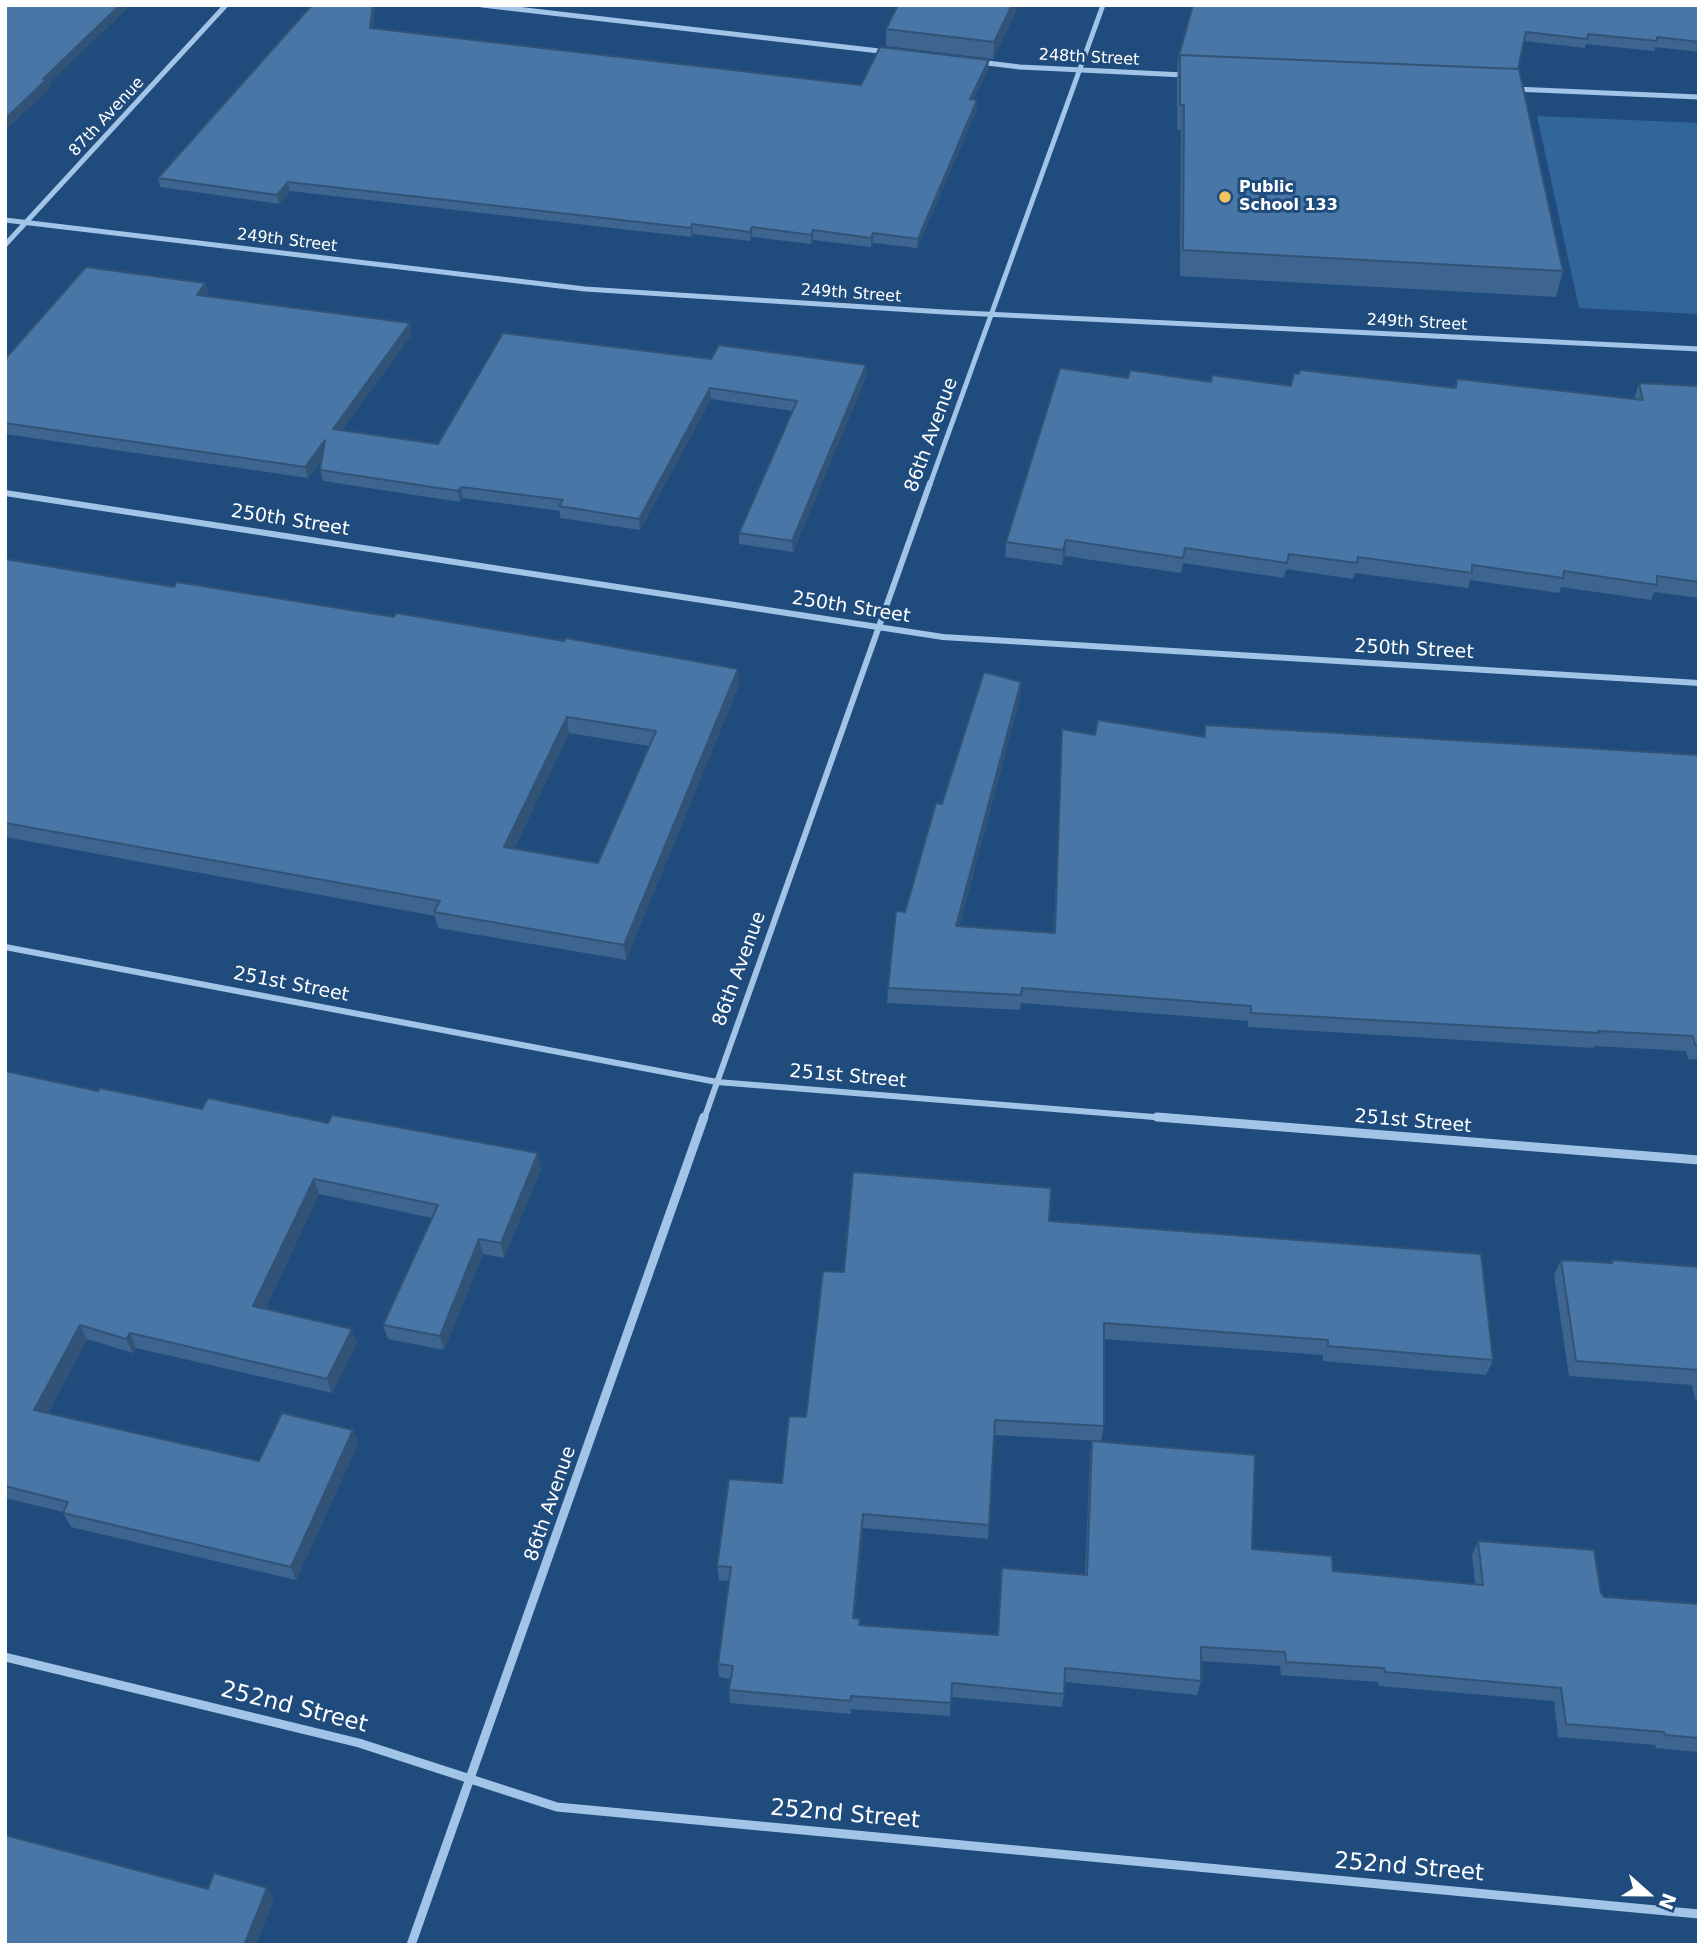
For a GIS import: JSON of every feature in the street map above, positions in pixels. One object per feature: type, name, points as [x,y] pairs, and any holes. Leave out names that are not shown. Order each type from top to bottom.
[{"type":"street","name":"87th Avenue","points":[[5,245],[226,5]]},
{"type":"street","points":[[482,5],[896,53]]},
{"type":"street","name":"86th Avenue","points":[[411,1945],[878,628],[994,314],[1103,5]]},
{"type":"street","name":"248th Street","points":[[978,62],[1188,75]]},
{"type":"street","points":[[1506,89],[1699,97]]},
{"type":"street","name":"249th Street","points":[[5,220],[584,289],[994,314],[1699,349]]},
{"type":"street","name":"250th Street","points":[[5,493],[963,639],[1699,683]]},
{"type":"street","name":"251st Street","points":[[5,947],[717,1082],[1699,1160]]},
{"type":"street","name":"252nd Street","points":[[5,1657],[359,1743],[557,1807],[1699,1914]]},
{"type":"shaded area","points":[[1537,116],[1699,123],[1699,314],[1579,308]]},
{"type":"building","points":[[5,5],[120,5],[5,119]]},
{"type":"building","points":[[312,5],[373,5],[370,28],[861,85],[880,47],[989,60],[970,99],[977,100],[918,239],[873,233],[871,238],[813,230],[811,235],[752,227],[750,232],[692,224],[691,228],[288,182],[277,195],[158,178]]},
{"type":"building","points":[[898,5],[1012,5],[994,42],[886,29]]},
{"type":"building","points":[[1193,5],[1699,5],[1699,42],[1588,34],[1587,39],[1526,32],[1518,69],[1180,55],[1178,59]]},
{"type":"building","points":[[1180,55],[1519,69],[1563,271],[1183,250],[1184,105],[1180,105]]},
{"type":"building","points":[[86,267],[205,283],[197,295],[410,323],[333,429],[438,444],[503,333],[711,359],[719,345],[866,365],[792,541],[739,533],[797,401],[710,388],[639,519],[559,506],[563,500],[461,487],[458,491],[320,470],[325,440],[305,467],[5,423],[5,359]]},
{"type":"building","points":[[1060,368],[1128,378],[1130,370],[1211,382],[1212,375],[1291,386],[1294,373],[1299,374],[1300,370],[1456,388],[1457,379],[1643,400],[1639,383],[1699,386],[1699,582],[1657,576],[1657,585],[1564,571],[1563,578],[1472,565],[1472,573],[1358,557],[1357,563],[1289,554],[1287,563],[1185,548],[1183,558],[1066,540],[1063,550],[1006,542]]},
{"type":"building","points":[[5,559],[174,587],[177,582],[394,617],[396,613],[564,641],[566,638],[738,669],[624,945],[434,912],[440,901],[5,823]],"holes":[[[567,717],[656,731],[598,863],[504,847]]]},
{"type":"building","points":[[984,672],[1021,682],[956,926],[1055,933],[1062,729],[1095,735],[1098,720],[1205,737],[1205,725],[1699,755],[1699,1045],[1695,1045],[1693,1036],[1251,1013],[1251,1006],[1022,988],[1021,995],[888,988],[896,911],[905,912],[936,803],[942,804]]},
{"type":"building","points":[[5,1071],[202,1109],[208,1098],[328,1123],[332,1115],[538,1153],[501,1243],[479,1239],[440,1336],[383,1325],[438,1205],[314,1179],[253,1306],[352,1329],[327,1379],[130,1333],[126,1339],[80,1325],[34,1410],[259,1461],[282,1413],[353,1430],[291,1567],[63,1513],[68,1502],[5,1486]]},
{"type":"building","points":[[853,1172],[1051,1188],[1049,1221],[1481,1254],[1493,1360],[1328,1346],[1328,1340],[1104,1323],[1104,1426],[995,1420],[989,1525],[863,1514],[853,1618],[860,1619],[859,1625],[998,1635],[1002,1568],[1087,1575],[1092,1441],[1255,1455],[1252,1549],[1332,1556],[1333,1571],[1483,1585],[1478,1541],[1594,1550],[1601,1593],[1604,1597],[1699,1604],[1699,1738],[1665,1735],[1664,1732],[1566,1724],[1561,1688],[1385,1672],[1384,1668],[1286,1662],[1285,1652],[1201,1647],[1201,1681],[1065,1668],[1064,1694],[952,1683],[951,1703],[851,1696],[851,1701],[729,1690],[733,1666],[718,1664],[731,1567],[717,1566],[729,1479],[782,1483],[789,1416],[806,1417],[823,1271],[844,1272]]},
{"type":"building","points":[[1561,1260],[1612,1263],[1612,1260],[1699,1267],[1699,1370],[1576,1361]]},
{"type":"building","points":[[5,1835],[208,1889],[214,1873],[267,1888],[244,1945],[5,1945]]},
{"type":"place","name":"Public School 133","points":[[1225,197]]}]
